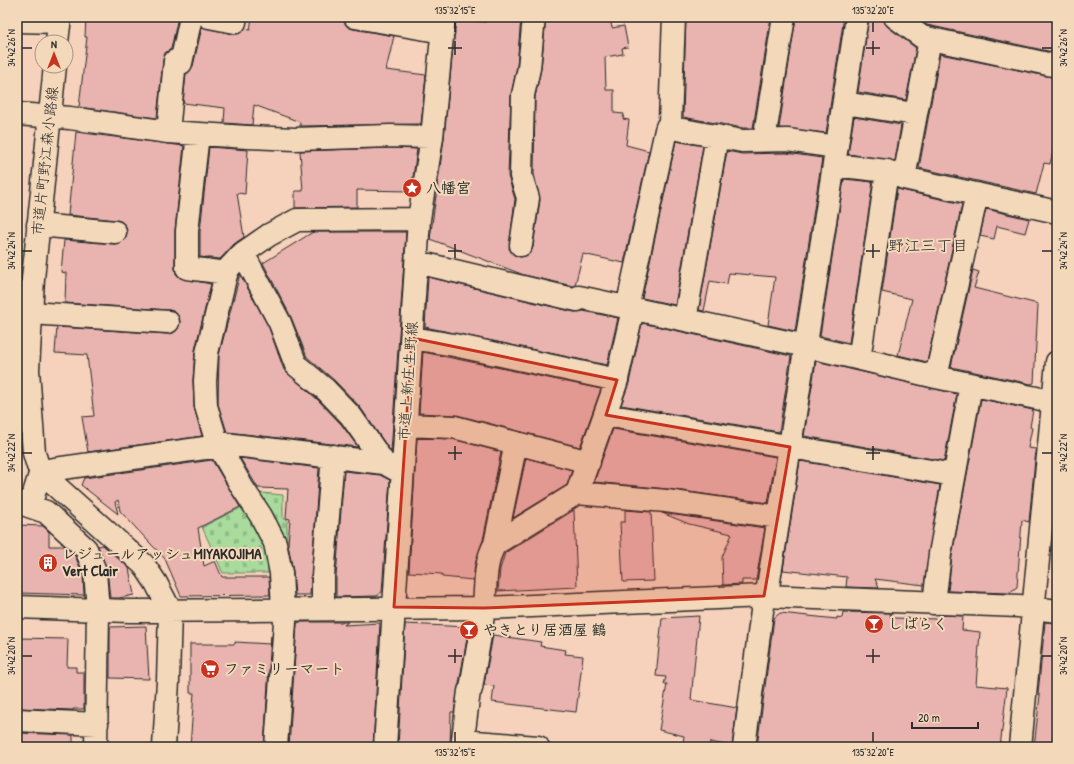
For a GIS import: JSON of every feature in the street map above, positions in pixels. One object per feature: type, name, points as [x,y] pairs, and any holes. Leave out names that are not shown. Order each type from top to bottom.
[{"type":"street","points":[[168,132],[175,61],[181,63],[191,17]]},
{"type":"street","points":[[210,17],[235,22],[236,17]]},
{"type":"street","points":[[355,17],[444,25]]},
{"type":"street","points":[[521,245],[528,198],[521,176],[523,95],[529,68],[534,17]]},
{"type":"street","points":[[577,493],[606,415],[617,380],[667,127],[670,122],[674,17]]},
{"type":"street","points":[[764,140],[784,17]]},
{"type":"street","points":[[744,747],[764,596],[768,587],[857,17]]},
{"type":"street","points":[[895,17],[922,37],[1057,66]]},
{"type":"street","points":[[17,21],[59,27]]},
{"type":"street","name":"市道上新庄生野線","points":[[385,747],[394,607],[393,468],[405,425],[419,219],[432,137],[444,25]]},
{"type":"street","points":[[857,358],[861,347],[896,175],[918,108],[930,39]]},
{"type":"street","name":"市道片町野江森小路線","points":[[41,471],[35,459],[30,422],[28,370],[30,314],[54,74]]},
{"type":"street","points":[[844,103],[915,114]]},
{"type":"street","points":[[17,114],[50,118],[70,118],[168,132],[198,134],[295,139],[390,136],[432,137]]},
{"type":"street","points":[[667,127],[742,141],[787,140],[896,175],[1057,212]]},
{"type":"street","points":[[198,134],[186,231],[187,268],[226,273]]},
{"type":"street","points":[[685,320],[717,136]]},
{"type":"street","points":[[936,377],[977,194]]},
{"type":"street","points":[[276,747],[285,622],[282,609],[281,573],[275,543],[262,516],[242,487],[218,444],[206,406],[205,381],[207,352],[226,273],[242,253],[269,235],[297,220],[419,219]]},
{"type":"street","points":[[38,224],[115,232]]},
{"type":"street","points":[[242,253],[280,323],[296,364],[326,390],[351,416],[393,468]]},
{"type":"street","points":[[416,262],[577,300],[579,298],[806,346],[971,385],[1042,399],[1055,404]]},
{"type":"street","points":[[30,314],[168,322]]},
{"type":"street","points":[[412,338],[454,345],[617,380]]},
{"type":"street","points":[[1020,747],[1055,404],[1057,362]]},
{"type":"street","points":[[934,603],[954,475],[971,385]]},
{"type":"street","points":[[606,415],[954,475]]},
{"type":"street","points":[[405,425],[454,427],[589,462]]},
{"type":"street","points":[[516,443],[495,544],[490,553],[485,581],[484,608],[462,744],[538,747]]},
{"type":"street","points":[[41,471],[218,444],[333,456],[393,468]]},
{"type":"street","points":[[323,608],[323,576],[333,456]]},
{"type":"street","points":[[41,471],[24,504],[46,512],[86,549],[95,571],[98,611],[96,747]]},
{"type":"street","points":[[41,471],[57,488],[144,565],[156,583],[170,610],[168,689],[164,747]]},
{"type":"street","points":[[495,544],[577,493],[666,500],[779,517]]},
{"type":"street","points":[[17,607],[98,611],[394,607],[484,608],[764,596],[1033,608],[1057,611]]},
{"type":"street","points":[[17,720],[97,724]]},
{"type":"highlighted area","points":[[412,338],[617,380],[606,415],[790,447],[764,596],[484,608],[394,607]]},
{"type":"green space","points":[[251,492],[283,495],[283,519],[287,519],[287,541],[279,541]]},
{"type":"green space","points":[[248,504],[276,573],[223,573],[202,527]]},
{"type":"building","points":[[86,17],[178,17],[171,49],[165,53],[163,60],[157,118],[79,107],[87,37],[85,37]]},
{"type":"building","points":[[252,17],[343,17],[347,26],[353,29],[394,36],[386,70],[426,75],[421,124],[300,126],[300,122],[254,105],[252,125],[224,123],[225,108],[183,103],[186,74],[193,66],[202,27],[239,34],[245,29],[250,30]]},
{"type":"building","points":[[485,17],[521,17],[517,66],[511,95],[508,176],[515,199],[509,249],[514,255],[520,257],[526,256],[531,252],[533,247],[540,200],[534,174],[535,97],[541,69],[546,17],[610,17],[612,28],[624,26],[628,47],[622,48],[623,54],[605,57],[606,90],[614,90],[614,113],[624,114],[623,119],[629,120],[626,145],[649,151],[624,263],[583,254],[575,285],[573,286],[524,275],[430,239],[444,138],[456,18],[485,22]]},
{"type":"building","points":[[686,17],[771,17],[753,128],[743,128],[683,117]]},
{"type":"building","points":[[796,17],[844,17],[826,133],[779,128]]},
{"type":"building","points":[[869,17],[882,17],[888,27],[916,48],[906,100],[858,92]]},
{"type":"building","points":[[916,17],[1057,17],[1057,53],[927,25]]},
{"type":"building","points":[[940,54],[1057,78],[1057,135],[1050,164],[1044,163],[1036,194],[919,168]]},
{"type":"building","points":[[854,117],[901,125],[895,161],[848,154]]},
{"type":"building","points":[[76,132],[184,146],[175,230],[176,274],[180,278],[211,284],[195,350],[193,380],[194,407],[202,436],[88,452],[82,417],[94,416],[87,355],[55,353],[57,327],[167,334],[173,333],[178,329],[180,322],[179,317],[175,312],[169,310],[65,303],[66,273],[61,272],[64,240],[114,244],[121,243],[125,239],[127,233],[126,226],[117,220],[68,215]]},
{"type":"building","points":[[676,141],[703,146],[675,305],[642,298]]},
{"type":"building","points":[[209,147],[248,150],[245,194],[237,193],[244,237],[234,244],[220,259],[200,257],[200,232]]},
{"type":"building","points":[[390,148],[417,149],[411,191],[357,190],[357,207],[295,208],[295,191],[303,191],[300,151]]},
{"type":"building","points":[[727,151],[742,154],[786,153],[822,158],[795,331],[768,325],[775,277],[729,273],[727,284],[710,281],[704,311],[699,310]]},
{"type":"building","points":[[844,179],[873,182],[849,343],[820,336]]},
{"type":"building","points":[[897,189],[962,204],[927,362],[898,355],[912,299],[882,292]]},
{"type":"building","points":[[986,209],[1029,219],[1025,233],[997,226],[994,239],[980,236]]},
{"type":"building","points":[[313,232],[406,232],[391,452],[360,407],[334,380],[307,357],[291,317],[263,263]]},
{"type":"building","points":[[973,270],[979,272],[974,288],[1038,304],[1034,383],[1031,384],[951,367]]},
{"type":"building","points":[[240,274],[269,328],[284,370],[317,399],[341,424],[358,447],[227,432],[218,404],[219,355]]},
{"type":"building","points":[[428,277],[574,312],[583,311],[618,318],[607,365],[425,327]]},
{"type":"building","points":[[642,323],[791,356],[779,432],[621,405],[629,383]]},
{"type":"building","points":[[423,352],[601,389],[580,447],[457,415],[419,413]]},
{"type":"building","points":[[816,361],[957,394],[944,461],[804,436]]},
{"type":"building","points":[[981,399],[1033,410],[1030,427],[1032,428],[1028,448],[1036,449],[1029,522],[1022,520],[1017,587],[1009,593],[948,591],[952,556]]},
{"type":"building","points":[[613,429],[776,457],[768,503],[668,489],[594,482]]},
{"type":"building","points":[[417,438],[452,439],[501,452],[483,540],[475,564],[473,580],[442,577],[442,574],[409,572]]},
{"type":"building","points":[[240,458],[319,468],[310,595],[295,595],[293,571],[288,544],[290,519],[286,518],[288,489],[258,488]]},
{"type":"building","points":[[526,458],[572,470],[567,485],[513,518]]},
{"type":"building","points":[[212,460],[240,507],[198,528],[204,566],[215,561],[222,577],[269,577],[270,595],[181,596],[165,559],[120,511],[118,500],[115,502],[118,514],[81,485],[84,478]]},
{"type":"building","points":[[800,461],[940,485],[924,585],[875,579],[879,588],[846,587],[847,577],[783,570]]},
{"type":"building","points":[[344,471],[380,475],[390,480],[382,592],[377,596],[336,597],[336,577]]},
{"type":"building","points":[[1057,493],[1057,526],[1054,525]]},
{"type":"building","points":[[574,510],[577,587],[498,591],[500,569],[505,553]]},
{"type":"building","points":[[625,510],[651,512],[654,581],[623,582],[620,522],[625,522]]},
{"type":"building","points":[[662,513],[765,528],[756,580],[742,580],[742,584],[723,585],[722,557],[732,534],[689,524]]},
{"type":"building","name":"レジュールアッシュMIYAKOJIMA Vert Clair","points":[[17,525],[43,526],[49,532],[49,546],[65,546],[75,556],[83,574],[84,595],[18,593]]},
{"type":"building","points":[[103,545],[129,568],[134,595],[110,598],[107,570],[98,546]]},
{"type":"building","points":[[843,612],[890,613],[891,618],[941,619],[941,615],[963,616],[962,630],[980,632],[976,685],[1007,688],[1000,747],[757,747],[774,618],[780,613],[837,619],[837,617],[842,618]]},
{"type":"building","points":[[699,616],[691,700],[737,708],[732,746],[710,742],[709,747],[683,743],[684,736],[659,730],[667,684],[664,684],[666,677],[656,676],[662,618]]},
{"type":"building","points":[[299,622],[348,622],[344,625],[380,623],[373,747],[289,747],[297,624]]},
{"type":"building","points":[[1045,622],[1057,623],[1057,747],[1034,747],[1040,695],[1038,694]]},
{"type":"building","points":[[405,624],[469,627],[454,712],[451,712],[450,747],[398,747]]},
{"type":"building","points":[[146,626],[149,679],[110,678],[110,627]]},
{"type":"building","points":[[493,635],[541,642],[540,646],[566,650],[565,654],[583,656],[576,712],[492,702],[494,686],[484,685]]},
{"type":"building","points":[[271,636],[264,747],[190,747],[194,693],[190,693],[190,644],[235,644],[235,642],[270,644]]},
{"type":"building","points":[[17,638],[68,639],[67,667],[76,667],[76,672],[84,672],[84,709],[17,708]]},
{"type":"building","points":[[17,733],[73,735],[73,747],[17,747]]},
{"type":"place","name":"八幡宮","points":[[412,188]]},
{"type":"place","name":"レジュールアッシュMIYAKOJIMA Vert Clair","points":[[48,563]]},
{"type":"place","name":"しばらく","points":[[874,624]]},
{"type":"place","name":"やきとり居酒屋 鶴","points":[[469,630]]},
{"type":"place","name":"ファミリーマート","points":[[210,669]]},
{"type":"district","name":"野江三丁目","points":[[928,245]]}]
